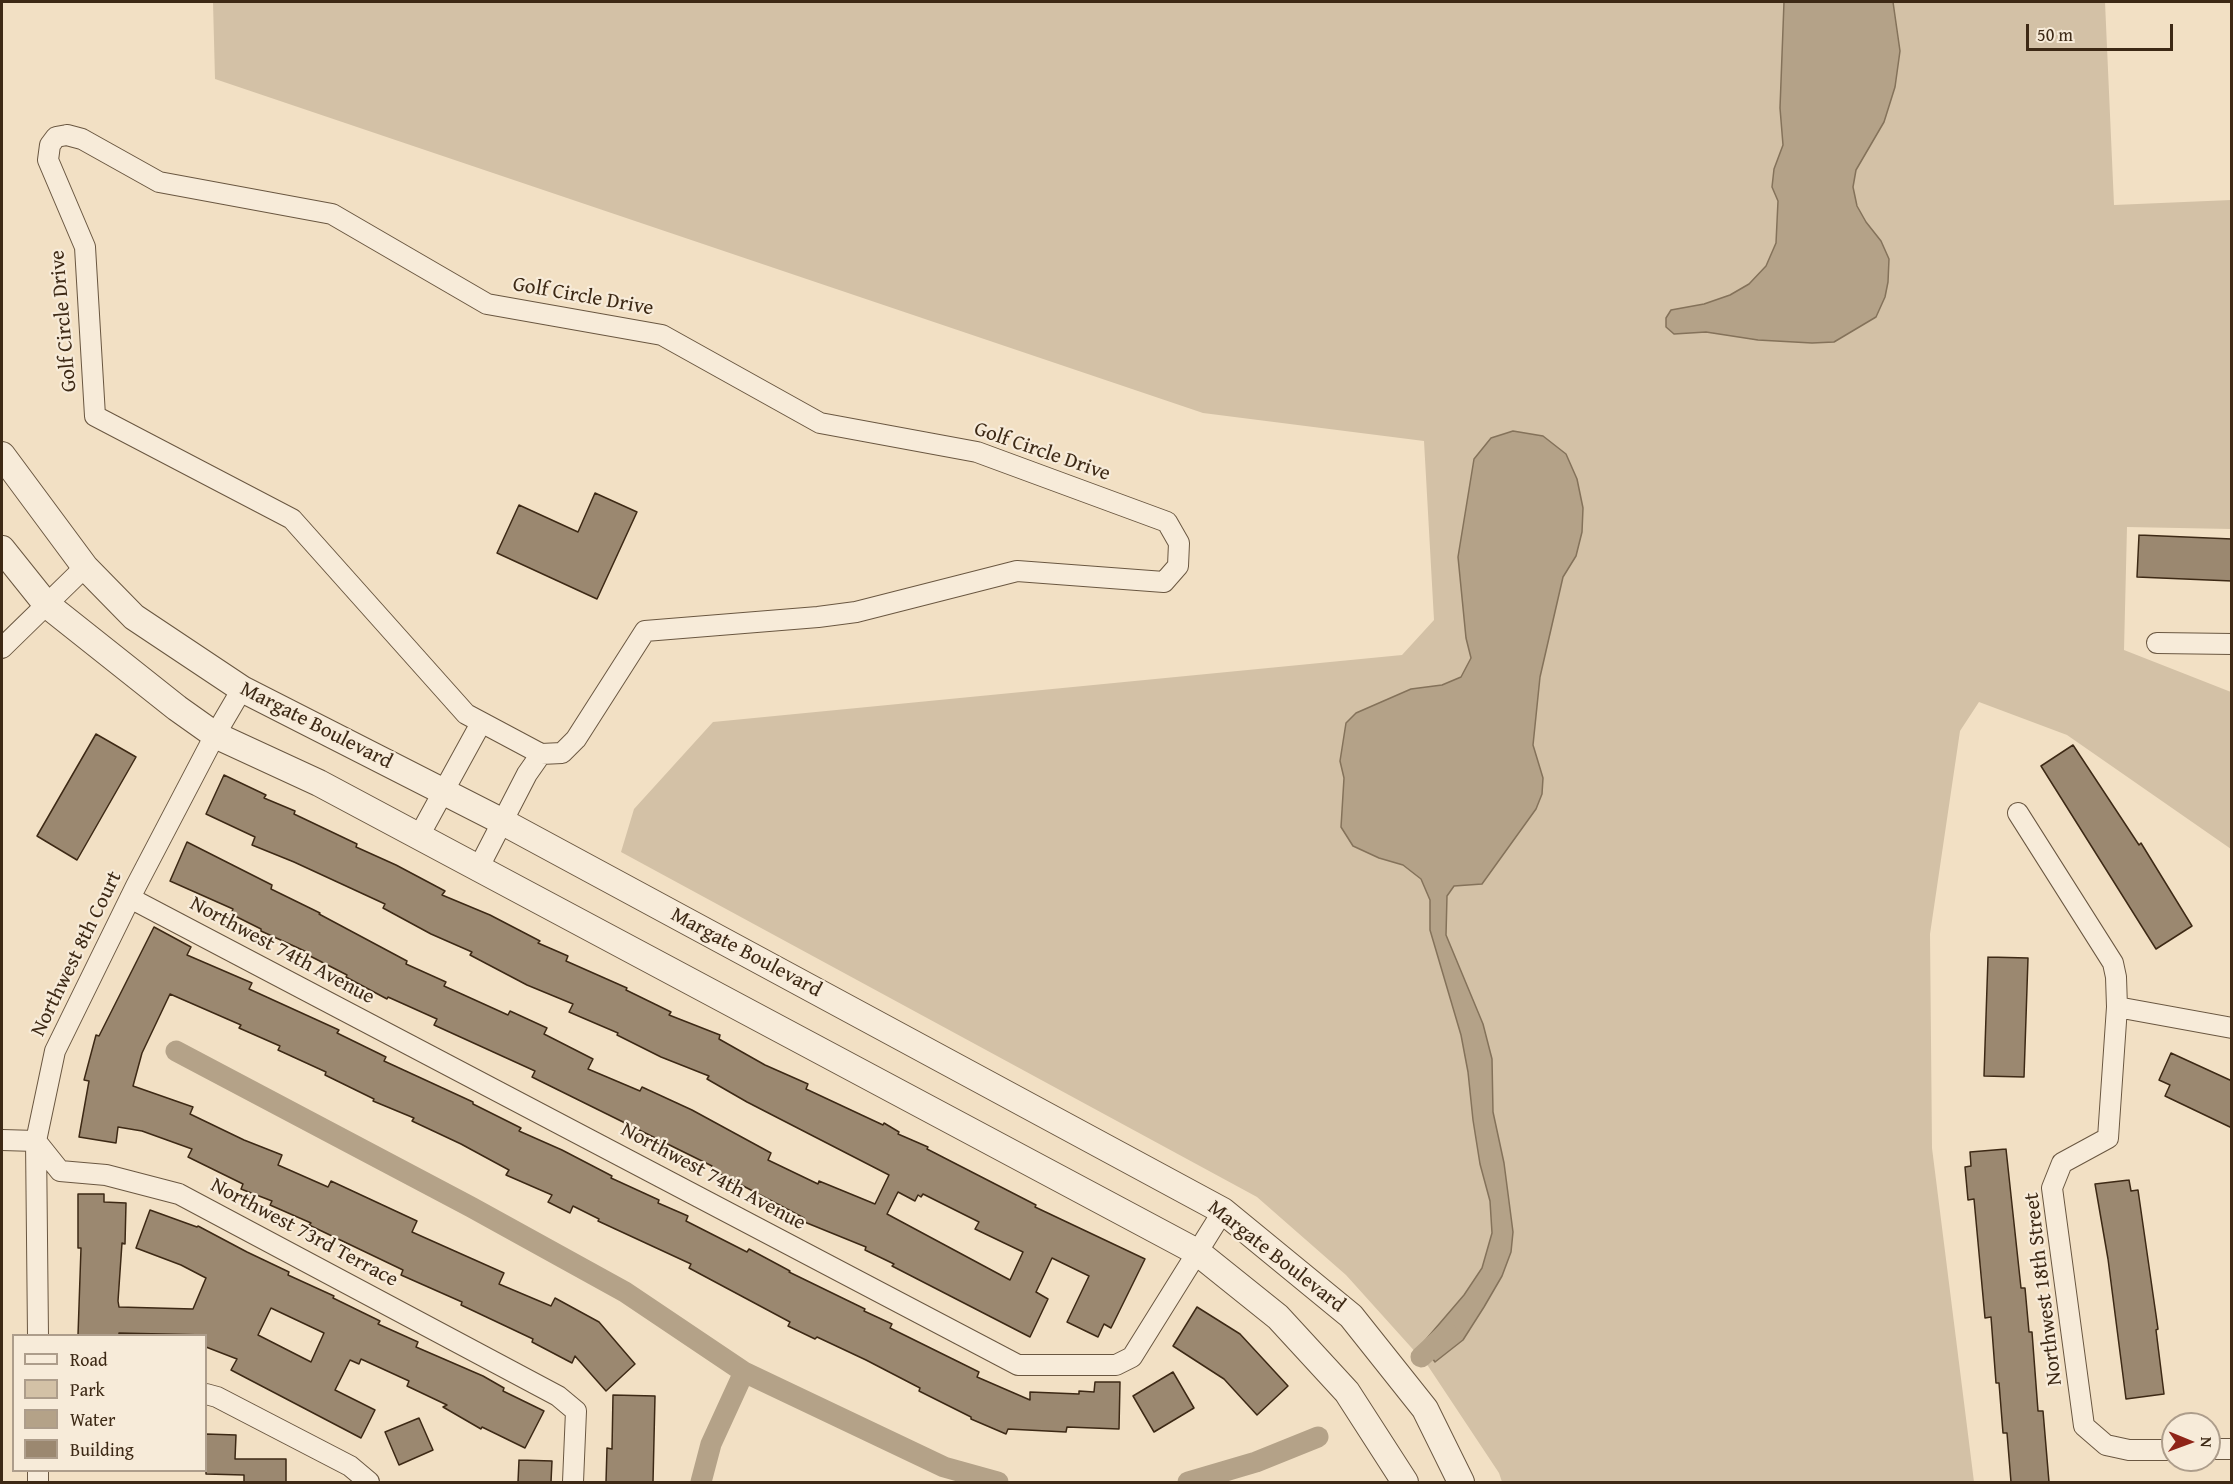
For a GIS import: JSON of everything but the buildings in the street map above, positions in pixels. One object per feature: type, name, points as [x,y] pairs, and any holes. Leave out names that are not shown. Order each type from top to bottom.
[{"type":"street","name":"Golf Circle Drive","points":[[67,135],[82,139],[159,182],[332,214],[487,304],[662,335],[820,423],[977,452],[1167,522],[1179,543],[1178,566],[1164,582],[1017,571],[856,612],[645,631],[576,739],[562,753],[541,754],[466,714],[292,519],[95,416],[85,247],[48,160],[50,145],[56,137],[67,135]]},
{"type":"street","name":"Margate Boulevard","points":[[2,455],[85,567],[135,617],[242,689],[503,822],[1222,1211],[1351,1316],[1425,1409],[1461,1482]]},
{"type":"street","name":"Margate Boulevard","points":[[2,549],[46,604],[177,708],[215,735],[308,777],[1197,1251],[1278,1317],[1347,1392],[1405,1482]]},
{"type":"street","points":[[2,648],[85,567]]},
{"type":"street","points":[[2157,643],[2232,644]]},
{"type":"street","name":"Northwest 8th Court","points":[[38,1334],[36,1141],[55,1051],[130,898],[215,735],[242,689]]},
{"type":"street","points":[[419,836],[481,723]]},
{"type":"street","points":[[479,867],[527,774],[541,754]]},
{"type":"street","name":"Northwest 18th Street","points":[[2018,813],[2113,963],[2116,977],[2108,1138],[2062,1163],[2052,1188],[2084,1426],[2106,1445],[2129,1450],[2161,1450]]},
{"type":"street","name":"Northwest 74th Avenue","points":[[130,898],[1018,1365],[1116,1365],[1132,1357],[1222,1211]]},
{"type":"street","points":[[2116,1007],[2232,1028]]},
{"type":"street","points":[[2,1140],[36,1141]]},
{"type":"street","name":"Northwest 73rd Terrace","points":[[36,1141],[60,1171],[106,1175],[179,1194],[558,1396],[576,1411],[573,1482]]},
{"type":"street","points":[[207,1394],[217,1397],[351,1466],[369,1482]]},
{"type":"green space","points":[[213,2],[2105,2],[2114,205],[2231,200],[2231,529],[2127,527],[2124,650],[2231,692],[2231,849],[2067,735],[1979,702],[1960,731],[1930,934],[1932,1148],[1974,1482],[1502,1482],[1499,1473],[1428,1366],[1346,1275],[1257,1197],[621,852],[634,809],[713,722],[1402,655],[1434,620],[1424,441],[1203,413],[215,79]]},
{"type":"water","points":[[1784,2],[1893,2],[1900,51],[1895,87],[1884,122],[1856,170],[1853,187],[1857,206],[1881,241],[1889,259],[1885,297],[1876,317],[1834,342],[1758,340],[1706,332],[1674,334],[1666,327],[1666,318],[1671,310],[1704,304],[1730,295],[1749,284],[1766,266],[1776,243],[1778,201],[1772,187],[1774,169],[1783,145],[1780,108]]},
{"type":"water","points":[[1513,431],[1543,436],[1566,454],[1577,479],[1583,508],[1582,532],[1576,556],[1563,577],[1540,677],[1533,745],[1543,778],[1542,794],[1536,809],[1482,884],[1454,886],[1447,896],[1446,935],[1483,1024],[1492,1059],[1493,1112],[1504,1163],[1513,1232],[1511,1252],[1502,1276],[1484,1307],[1463,1340],[1435,1362],[1422,1344],[1464,1295],[1482,1268],[1492,1233],[1490,1201],[1480,1164],[1461,1035],[1430,930],[1430,900],[1421,879],[1403,865],[1379,858],[1353,846],[1341,827],[1344,778],[1340,761],[1346,723],[1356,713],[1411,689],[1442,685],[1461,677],[1471,658],[1466,638],[1458,557],[1474,459],[1491,438]]},
{"type":"waterway","points":[[176,1051],[471,1207],[625,1292],[744,1372],[944,1467],[998,1482]]},
{"type":"waterway","points":[[1421,1357],[1447,1333]]},
{"type":"waterway","points":[[701,1482],[711,1444],[744,1372]]},
{"type":"waterway","points":[[1188,1482],[1256,1462],[1318,1437]]}]
